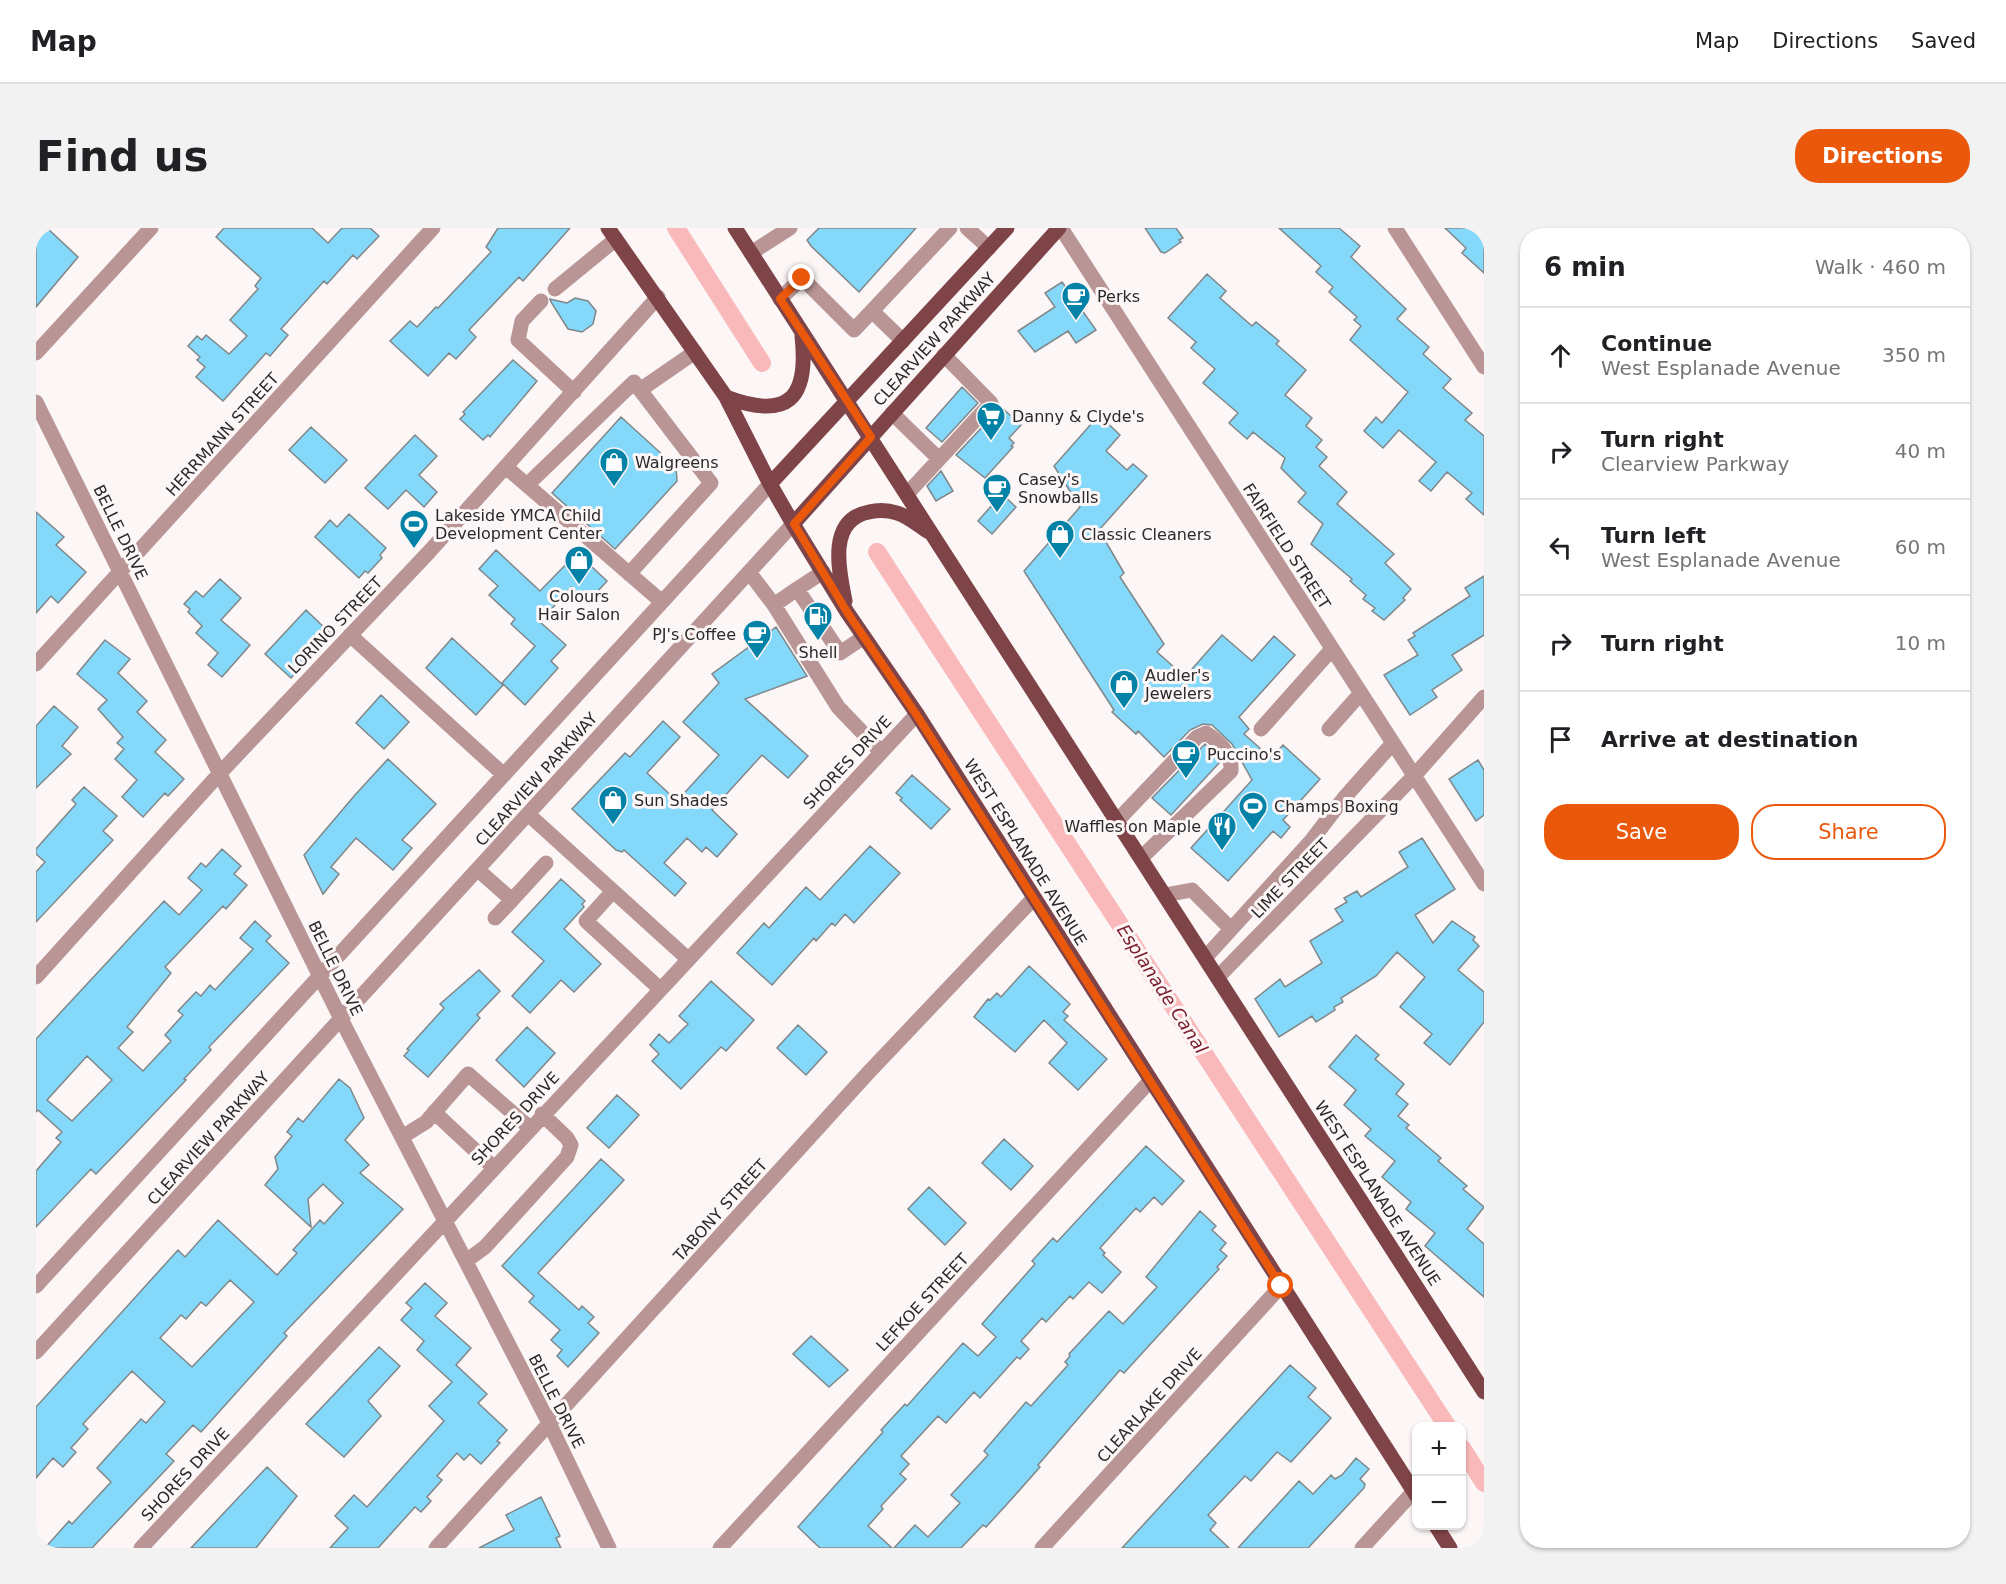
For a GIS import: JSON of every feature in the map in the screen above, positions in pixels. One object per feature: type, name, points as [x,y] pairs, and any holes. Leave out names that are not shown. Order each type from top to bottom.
[{"type":"main road","name":"WEST ESPLANADE AVENUE","points":[[735,228],[1484,1392]]},
{"type":"main road","name":"CLEARVIEW PARKWAY","points":[[770,484],[1007,228]]},
{"type":"main road","name":"CLEARVIEW PARKWAY","points":[[794,524],[1060,228]]},
{"type":"main road","name":"WEST ESPLANADE AVENUE","points":[[613,234],[726,397],[770,484],[847,612],[916,714],[1412,1488]]},
{"type":"main road","points":[[726,397],[752,406],[770,408],[784,404],[797,392],[803,374],[801,333]]},
{"type":"main road","points":[[847,612],[838,549],[843,529],[859,514],[878,510],[897,513],[932,533]]},
{"type":"main road","points":[[1439,1530],[1450,1545]]},
{"type":"street","points":[[36,353],[151,228]]},
{"type":"street","name":"HERRMANN STREET","points":[[36,664],[433,228]]},
{"type":"street","points":[[751,253],[790,228]]},
{"type":"street","points":[[780,299],[802,278],[854,330],[950,228]]},
{"type":"street","points":[[967,228],[988,248]]},
{"type":"street","name":"FAIRFIELD STREET","points":[[1060,228],[1484,884]]},
{"type":"street","points":[[1395,228],[1484,367]]},
{"type":"street","points":[[555,289],[594,258],[613,234]]},
{"type":"street","name":"LORINO STREET","points":[[36,976],[220,773],[506,467],[658,297]]},
{"type":"street","points":[[541,301],[522,321],[518,340],[574,392]]},
{"type":"street","points":[[872,311],[903,341]]},
{"type":"street","points":[[640,390],[695,352]]},
{"type":"street","points":[[907,494],[991,403],[944,355]]},
{"type":"street","points":[[527,485],[634,382],[711,483],[629,574]]},
{"type":"street","name":"BELLE DRIVE","points":[[36,402],[341,1019],[550,1425],[609,1548]]},
{"type":"street","points":[[892,413],[939,459]]},
{"type":"street","points":[[506,467],[662,602]]},
{"type":"street","name":"CLEARVIEW PARKWAY","points":[[36,1286],[770,484]]},
{"type":"street","name":"CLEARVIEW PARKWAY","points":[[36,1352],[794,524]]},
{"type":"street","points":[[774,605],[823,572]]},
{"type":"street","points":[[749,573],[774,605],[838,707],[881,752]]},
{"type":"street","points":[[797,589],[840,653],[864,637]]},
{"type":"street","points":[[350,635],[504,775]]},
{"type":"street","points":[[1261,729],[1332,649]]},
{"type":"street","points":[[1329,729],[1361,693]]},
{"type":"street","name":"LIME STREET","points":[[1218,977],[1414,776],[1484,697]]},
{"type":"street","name":"SHORES DRIVE","points":[[141,1548],[444,1219],[916,714]]},
{"type":"street","points":[[1117,821],[1197,737],[1206,733],[1218,741],[1227,752],[1231,771],[1141,858]]},
{"type":"street","points":[[1205,958],[1311,841],[1358,781],[1393,743]]},
{"type":"street","points":[[528,814],[688,959]]},
{"type":"street","points":[[495,918],[546,863]]},
{"type":"street","points":[[478,870],[512,900]]},
{"type":"street","points":[[1165,895],[1192,890],[1231,929]]},
{"type":"street","points":[[613,891],[586,921],[660,989]]},
{"type":"street","name":"TABONY STREET","points":[[436,1548],[868,1073],[1034,898]]},
{"type":"street","points":[[402,1137],[426,1122],[468,1074],[530,1128]]},
{"type":"street","name":"LEFKOE STREET","points":[[720,1548],[1150,1081]]},
{"type":"street","points":[[434,1112],[493,1167]]},
{"type":"street","points":[[466,1262],[484,1248],[567,1157],[571,1145],[567,1138],[542,1114]]},
{"type":"street","name":"CLEARLAKE DRIVE","points":[[1042,1548],[1281,1286]]},
{"type":"street","points":[[1362,1548],[1412,1496]]},
{"type":"building","points":[[36,228],[47,228],[78,257],[36,307]]},
{"type":"building","points":[[224,228],[312,228],[328,243],[342,228],[370,228],[379,236],[357,259],[353,255],[327,284],[324,281],[281,329],[288,335],[270,356],[266,353],[223,401],[196,377],[205,367],[197,360],[200,357],[188,346],[197,336],[202,340],[206,335],[229,354],[247,336],[230,320],[258,289],[255,286],[261,278],[216,237]]},
{"type":"building","points":[[498,228],[570,228],[523,281],[519,277],[469,330],[476,337],[456,359],[449,353],[428,376],[390,341],[410,321],[417,327],[436,307],[438,308],[491,252],[486,247]]},
{"type":"building","points":[[819,228],[916,228],[859,292],[807,240]]},
{"type":"building","points":[[1145,228],[1176,228],[1183,238],[1165,253],[1161,252]]},
{"type":"building","points":[[1279,228],[1339,228],[1360,246],[1351,257],[1406,309],[1397,319],[1429,347],[1423,354],[1451,379],[1443,388],[1472,413],[1465,420],[1484,436],[1484,515],[1466,499],[1472,493],[1447,472],[1431,491],[1419,481],[1436,462],[1399,430],[1383,448],[1364,431],[1376,417],[1382,423],[1408,392],[1350,340],[1361,326],[1354,320],[1357,317],[1329,292],[1333,287],[1316,272],[1321,266]]},
{"type":"building","points":[[1445,228],[1484,228],[1484,273],[1462,253],[1466,248]]},
{"type":"building","points":[[1207,274],[1226,291],[1220,298],[1252,326],[1256,322],[1279,341],[1276,344],[1306,370],[1285,395],[1312,418],[1306,426],[1322,440],[1316,447],[1327,457],[1319,466],[1347,492],[1337,504],[1394,554],[1385,563],[1411,589],[1403,598],[1405,600],[1384,620],[1372,611],[1375,608],[1363,599],[1366,595],[1350,581],[1352,579],[1311,544],[1323,524],[1298,502],[1306,493],[1281,468],[1285,458],[1253,432],[1247,439],[1229,423],[1238,413],[1203,383],[1215,369],[1191,348],[1196,342],[1168,318]]},
{"type":"building","points":[[1062,282],[1096,330],[1076,343],[1068,331],[1035,352],[1018,331],[1055,307],[1045,293]]},
{"type":"building","points":[[575,298],[588,301],[596,311],[593,324],[582,332],[568,329],[550,299],[567,303]]},
{"type":"building","points":[[513,360],[537,381],[490,437],[488,435],[483,440],[460,419],[465,414],[463,412]]},
{"type":"building","points":[[962,387],[978,403],[942,442],[926,428]]},
{"type":"building","name":"Danny & Clyde's","points":[[1001,407],[1021,425],[1009,438],[1014,443],[1011,446],[1013,447],[985,478],[956,455]]},
{"type":"building","points":[[1099,415],[1120,435],[1106,451],[1127,470],[1133,464],[1147,476],[1099,530],[1124,573],[1120,577],[1164,644],[1157,652],[1185,677],[1222,635],[1252,661],[1274,636],[1295,655],[1239,717],[1249,729],[1244,734],[1271,758],[1283,745],[1320,779],[1283,820],[1290,827],[1281,838],[1273,831],[1228,881],[1191,848],[1252,780],[1232,744],[1212,725],[1203,724],[1190,730],[1164,757],[1138,731],[1136,734],[1112,712],[1114,710],[1024,571],[1080,507],[1054,466]]},
{"type":"building","name":"Walgreens","points":[[621,417],[676,467],[677,481],[615,549],[552,493]]},
{"type":"building","points":[[311,427],[347,460],[325,483],[289,450]]},
{"type":"building","points":[[415,435],[437,456],[419,475],[437,492],[424,507],[406,490],[388,509],[365,488]]},
{"type":"building","points":[[941,471],[953,491],[936,501],[927,486]]},
{"type":"building","name":"Casey's Snowballs","points":[[1002,494],[1016,507],[992,534],[978,521]]},
{"type":"building","points":[[36,512],[64,537],[56,545],[86,572],[58,603],[51,596],[36,613]]},
{"type":"building","points":[[349,514],[386,548],[380,555],[382,558],[368,573],[365,571],[359,578],[315,537],[330,520],[337,527]]},
{"type":"building","points":[[496,550],[540,591],[577,553],[607,581],[588,602],[571,587],[540,622],[566,645],[551,661],[558,668],[525,705],[502,683],[535,646],[511,624],[515,619],[489,595],[498,586],[479,569]]},
{"type":"building","points":[[1484,576],[1484,635],[1452,655],[1462,670],[1432,690],[1437,697],[1410,715],[1384,675],[1418,655],[1408,640],[1415,636],[1413,633],[1470,596],[1465,588]]},
{"type":"building","points":[[220,579],[241,598],[221,620],[250,645],[222,677],[208,665],[218,653],[196,633],[202,626],[188,612],[190,609],[184,604],[196,591],[203,597]]},
{"type":"building","points":[[306,610],[332,635],[291,678],[265,654]]},
{"type":"building","points":[[776,627],[807,676],[745,699],[808,756],[788,778],[762,755],[712,810],[737,834],[717,857],[706,847],[702,852],[687,838],[664,863],[686,883],[675,896],[624,850],[622,852],[616,850],[572,809],[625,753],[630,757],[663,721],[680,737],[647,773],[677,801],[719,755],[683,722],[719,683],[712,674]]},
{"type":"building","points":[[452,638],[503,685],[476,715],[426,668]]},
{"type":"building","points":[[105,640],[130,659],[118,673],[147,701],[137,712],[166,740],[155,752],[184,779],[168,796],[165,793],[143,817],[122,797],[137,780],[115,759],[124,749],[117,743],[123,737],[98,709],[107,700],[77,674]]},
{"type":"building","points":[[381,695],[409,722],[384,749],[356,723]]},
{"type":"building","points":[[54,706],[78,727],[62,746],[71,754],[36,788],[36,726]]},
{"type":"building","name":"Puccino's","points":[[1205,744],[1220,762],[1171,815],[1152,798]]},
{"type":"building","points":[[388,759],[436,804],[402,840],[412,848],[393,870],[356,838],[331,867],[339,874],[323,894],[304,855]]},
{"type":"building","points":[[1478,760],[1484,770],[1484,815],[1476,821],[1449,779]]},
{"type":"building","points":[[912,775],[950,809],[931,829],[900,800],[902,798],[896,793]]},
{"type":"building","points":[[84,787],[117,816],[103,831],[113,840],[36,922],[36,872],[45,862],[36,854],[36,849],[76,804],[72,800]]},
{"type":"building","points":[[1422,838],[1455,889],[1415,915],[1433,943],[1452,921],[1475,937],[1473,940],[1479,946],[1458,970],[1484,992],[1484,1022],[1450,1065],[1424,1043],[1432,1034],[1400,1007],[1425,977],[1397,952],[1376,976],[1341,998],[1343,1002],[1334,1007],[1335,1010],[1316,1022],[1312,1016],[1279,1037],[1255,999],[1280,979],[1285,987],[1322,963],[1310,941],[1343,921],[1335,909],[1347,902],[1344,898],[1357,891],[1361,897],[1408,867],[1399,852]]},
{"type":"building","points":[[870,846],[900,873],[854,923],[845,914],[835,926],[832,923],[816,941],[814,938],[772,985],[737,953],[764,923],[769,928],[806,887],[820,900]]},
{"type":"building","points":[[222,849],[241,866],[234,874],[247,885],[226,909],[223,906],[165,967],[171,973],[127,1027],[133,1032],[118,1048],[143,1071],[171,1041],[165,1035],[183,1015],[178,1011],[196,992],[201,996],[210,985],[215,990],[253,949],[240,938],[255,921],[271,936],[266,941],[289,963],[209,1047],[211,1050],[184,1079],[186,1080],[129,1140],[96,1174],[91,1169],[36,1227],[36,1171],[61,1142],[56,1138],[62,1132],[38,1110],[36,1112],[36,1039],[164,901],[179,915],[202,890],[188,878],[201,863],[206,867]],"holes":[[[87,1056],[112,1080],[72,1121],[47,1100]]]},
{"type":"building","points":[[561,879],[585,901],[582,904],[584,907],[564,929],[601,964],[574,992],[561,980],[530,1013],[512,996],[544,961],[512,932]]},
{"type":"building","points":[[1029,966],[1070,1004],[1063,1012],[1068,1016],[1064,1020],[1107,1059],[1078,1090],[1049,1063],[1067,1043],[1044,1020],[1015,1052],[974,1017],[988,999],[990,1000],[997,993],[1001,997]]},
{"type":"building","points":[[479,970],[500,991],[477,1015],[480,1018],[428,1077],[404,1056],[409,1050],[407,1049],[444,1008],[440,1004]]},
{"type":"building","points":[[711,981],[754,1020],[726,1051],[721,1047],[681,1089],[652,1061],[659,1054],[650,1045],[659,1034],[669,1043],[688,1024],[679,1016]]},
{"type":"building","points":[[798,1025],[827,1052],[806,1075],[777,1048]]},
{"type":"building","points":[[527,1027],[555,1053],[524,1087],[496,1060]]},
{"type":"building","points":[[1356,1035],[1379,1055],[1375,1059],[1404,1084],[1396,1094],[1408,1104],[1398,1116],[1409,1125],[1406,1128],[1441,1158],[1438,1161],[1467,1186],[1463,1189],[1484,1207],[1467,1229],[1484,1244],[1484,1297],[1425,1246],[1435,1233],[1406,1209],[1411,1202],[1382,1177],[1395,1161],[1365,1136],[1371,1129],[1344,1105],[1356,1090],[1329,1067]]},
{"type":"building","points":[[339,1079],[350,1088],[364,1118],[345,1140],[369,1165],[360,1173],[403,1209],[284,1333],[287,1336],[201,1432],[193,1425],[166,1454],[174,1461],[92,1548],[45,1548],[69,1521],[72,1524],[111,1482],[97,1468],[141,1419],[146,1423],[165,1402],[132,1371],[83,1424],[88,1429],[71,1448],[76,1452],[63,1467],[53,1458],[36,1478],[36,1407],[178,1250],[185,1257],[218,1220],[277,1275],[297,1253],[293,1250],[320,1220],[324,1224],[343,1203],[323,1184],[308,1199],[311,1227],[265,1185],[278,1169],[275,1157],[292,1136],[287,1132],[298,1118],[303,1122]],"holes":[[[230,1280],[254,1302],[192,1367],[160,1338],[181,1315],[186,1319],[201,1302],[206,1306]]]},
{"type":"building","points":[[617,1095],[639,1115],[609,1148],[587,1128]]},
{"type":"building","points":[[1004,1139],[1033,1166],[1011,1190],[982,1163]]},
{"type":"building","points":[[1146,1146],[1184,1181],[1162,1205],[1154,1197],[1140,1212],[1136,1208],[1100,1248],[1105,1253],[1103,1255],[1121,1272],[1102,1293],[1089,1282],[1073,1299],[1070,1296],[1046,1322],[1042,1318],[1021,1341],[1029,1349],[1020,1359],[1017,1357],[980,1398],[974,1392],[946,1423],[938,1416],[901,1456],[909,1464],[900,1474],[906,1479],[881,1506],[883,1509],[868,1526],[892,1548],[820,1548],[798,1527],[883,1432],[881,1430],[905,1404],[907,1406],[963,1343],[978,1356],[996,1337],[982,1324],[1035,1264],[1032,1261],[1053,1238],[1057,1242]]},
{"type":"building","points":[[601,1159],[624,1180],[538,1273],[579,1310],[582,1306],[594,1317],[588,1323],[599,1333],[568,1367],[557,1356],[562,1350],[551,1340],[560,1330],[529,1302],[534,1296],[502,1266]]},
{"type":"building","points":[[929,1187],[966,1223],[945,1245],[908,1209]]},
{"type":"building","points":[[1200,1211],[1216,1226],[1212,1230],[1226,1243],[1220,1250],[1227,1256],[1217,1267],[1219,1269],[1124,1373],[1120,1370],[1008,1503],[986,1527],[983,1525],[961,1548],[894,1548],[915,1525],[928,1537],[960,1503],[951,1495],[988,1455],[984,1451],[1026,1402],[1031,1406],[1068,1365],[1065,1362],[1069,1354],[1109,1311],[1123,1324],[1157,1287],[1146,1277]]},
{"type":"building","points":[[425,1283],[447,1303],[435,1316],[471,1348],[456,1365],[487,1394],[478,1403],[507,1430],[497,1441],[500,1443],[481,1464],[470,1454],[464,1460],[457,1453],[437,1476],[442,1480],[427,1497],[431,1501],[421,1512],[415,1507],[378,1548],[330,1548],[348,1528],[335,1516],[354,1495],[367,1507],[444,1421],[429,1406],[452,1382],[417,1350],[424,1341],[401,1320],[412,1308],[406,1303]]},
{"type":"building","points":[[811,1336],[848,1370],[829,1387],[793,1354]]},
{"type":"building","points":[[379,1347],[400,1366],[368,1401],[381,1416],[344,1457],[306,1424]]},
{"type":"building","points":[[1290,1365],[1316,1388],[1308,1397],[1331,1418],[1291,1462],[1277,1452],[1251,1481],[1245,1476],[1208,1515],[1216,1523],[1210,1530],[1229,1548],[1122,1548]]},
{"type":"building","points":[[1356,1458],[1369,1469],[1360,1479],[1365,1484],[1364,1488],[1308,1548],[1238,1548],[1299,1481],[1313,1494],[1331,1475],[1335,1479],[1342,1475]]},
{"type":"building","points":[[267,1467],[297,1496],[256,1548],[191,1548]]},
{"type":"building","points":[[541,1497],[560,1536],[556,1538],[561,1548],[479,1548],[514,1530],[506,1515]]},
{"type":"waterway","name":"Esplanade Canal","points":[[676,228],[762,363]]},
{"type":"waterway","name":"Esplanade Canal","points":[[877,552],[1444,1422]]},
{"type":"waterway","name":"Esplanade Canal","points":[[1466,1454],[1484,1483]]},
{"type":"place","name":"Perks","points":[[1076,322]]},
{"type":"place","name":"Danny & Clyde's","points":[[991,442]]},
{"type":"place","name":"Walgreens","points":[[614,488]]},
{"type":"place","name":"Casey's Snowballs","points":[[997,514]]},
{"type":"place","name":"Lakeside YMCA Child Development Center","points":[[414,550]]},
{"type":"place","name":"Classic Cleaners","points":[[1060,560]]},
{"type":"place","name":"Colours Hair Salon","points":[[579,586]]},
{"type":"place","name":"Shell","points":[[818,642]]},
{"type":"place","name":"PJ's Coffee","points":[[757,660]]},
{"type":"place","name":"Audler's Jewelers","points":[[1124,710]]},
{"type":"place","name":"Puccino's","points":[[1186,780]]},
{"type":"place","name":"Sun Shades","points":[[613,826]]},
{"type":"place","name":"Champs Boxing","points":[[1253,832]]},
{"type":"place","name":"Waffles on Maple","points":[[1222,852]]},
{"type":"route","points":[[802,278],[780,299],[871,437],[794,524],[847,612],[916,714],[1281,1286]]}]
